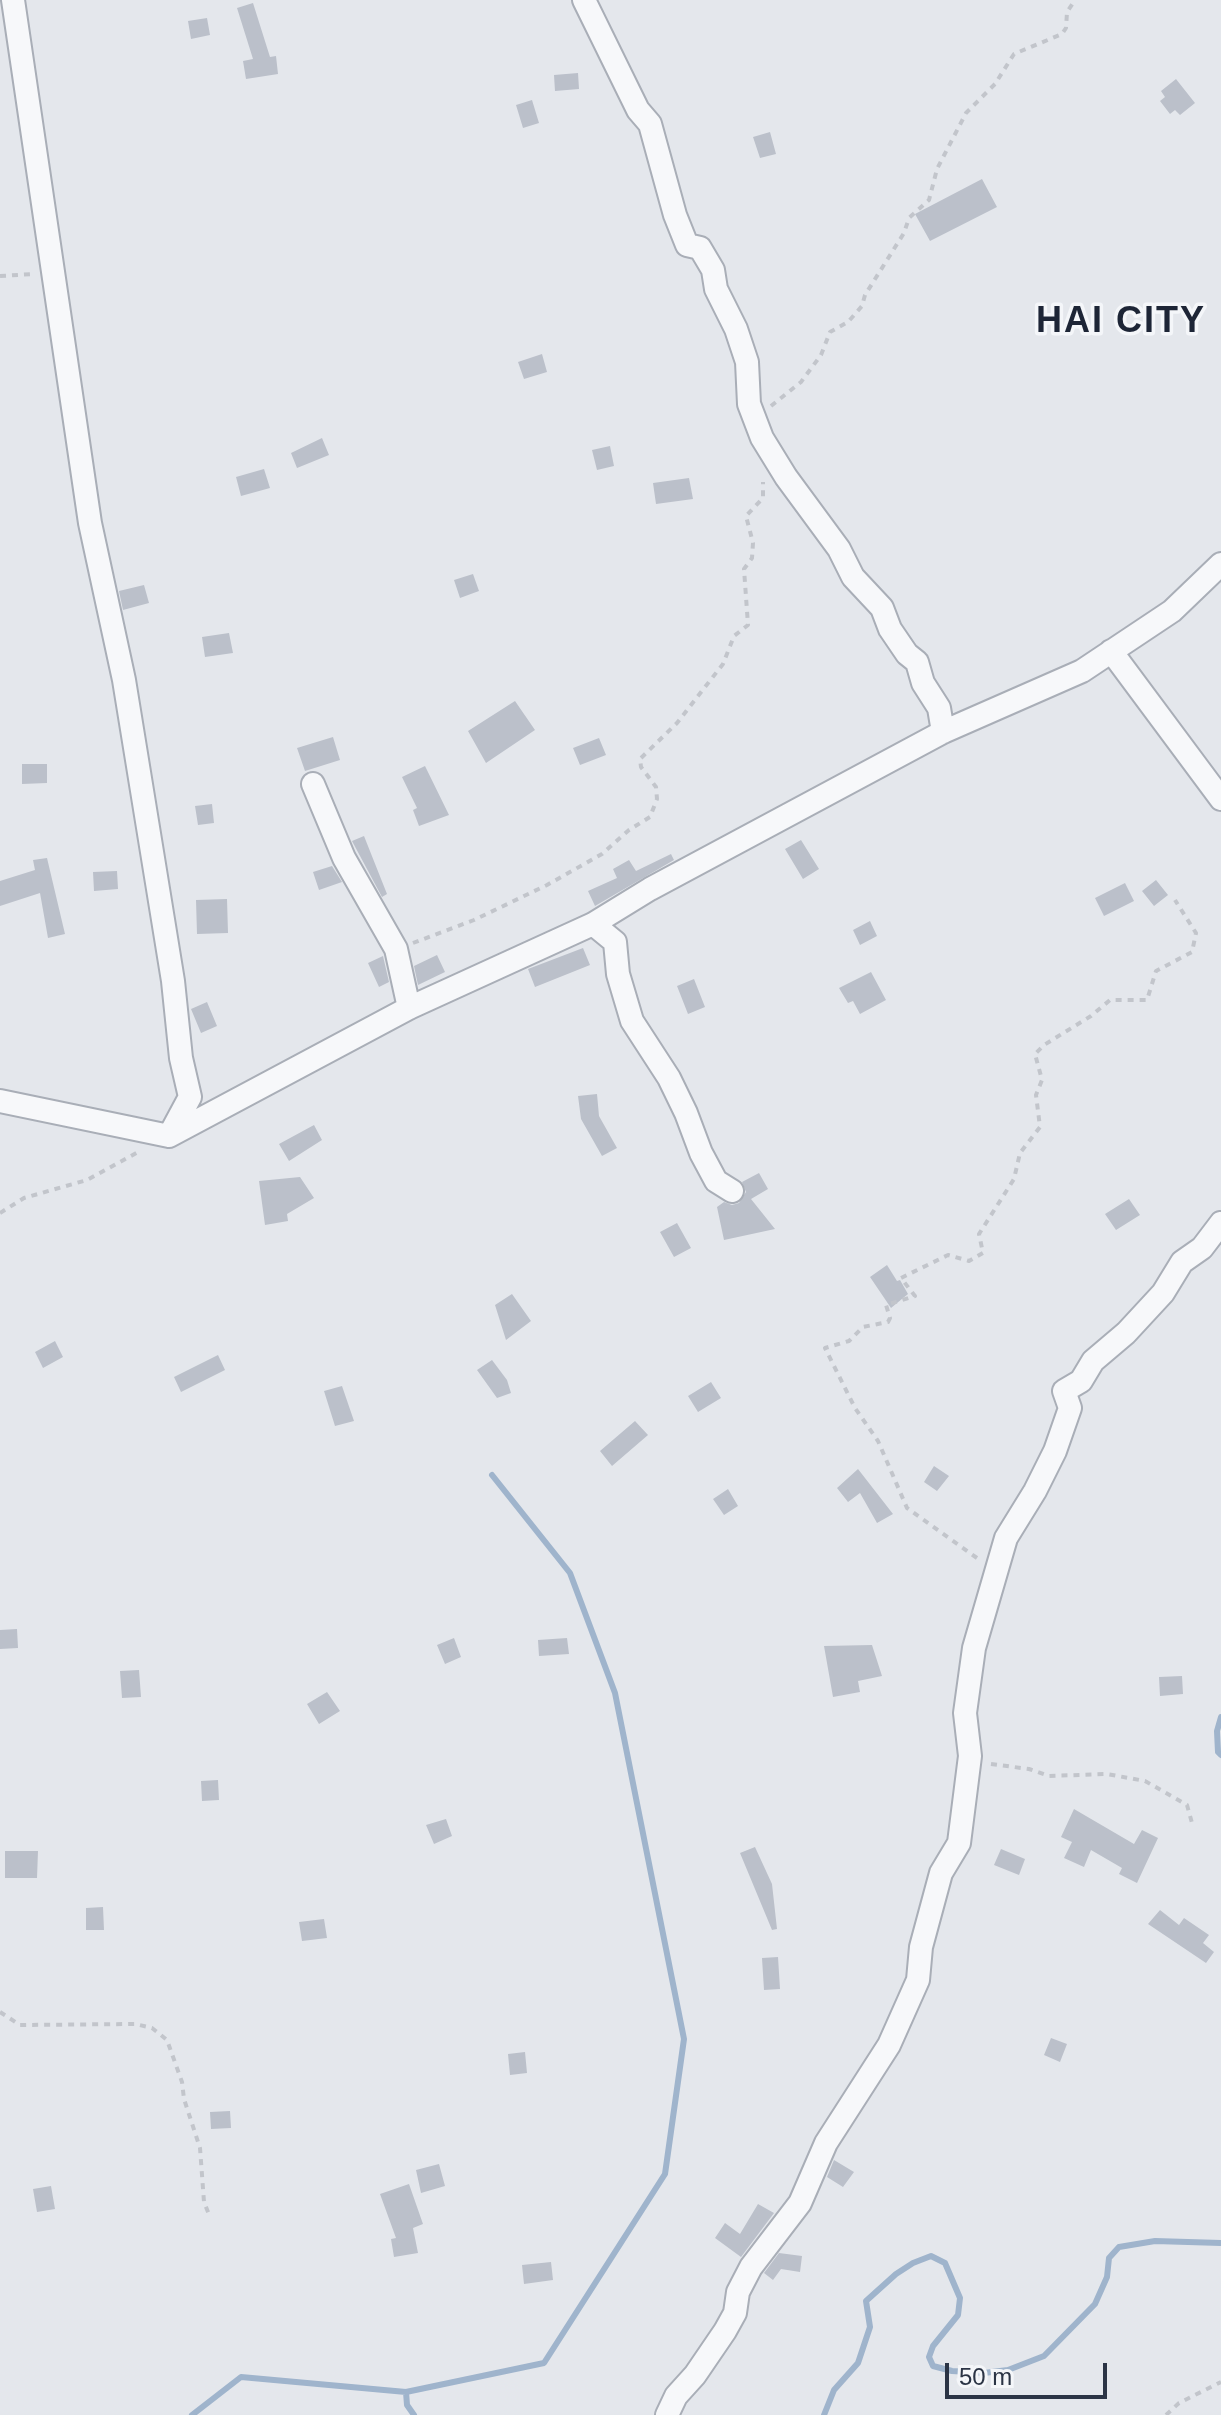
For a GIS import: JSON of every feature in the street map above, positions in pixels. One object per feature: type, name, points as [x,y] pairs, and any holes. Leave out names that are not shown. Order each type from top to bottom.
[{"type":"street","points":[[13,0],[90,523],[124,680],[173,981],[181,1058],[190,1097],[169,1136]]},
{"type":"street","points":[[584,0],[638,110],[650,124],[675,215],[687,245],[700,248],[713,270],[716,289],[736,329],[747,362],[749,404],[754,419],[786,477],[839,549],[853,577],[882,608],[890,629],[907,654],[917,662],[923,683],[939,708],[943,732]]},
{"type":"street","points":[[0,1101],[169,1136],[409,1008],[593,924],[650,889],[943,732],[1082,671],[1172,611],[1221,564]]},
{"type":"street","points":[[1111,651],[1221,799]]},
{"type":"street","points":[[313,784],[344,858],[396,949],[409,1008]]},
{"type":"street","points":[[593,924],[615,942],[618,974],[632,1021],[669,1078],[716,1181],[732,1191]]},
{"type":"street","points":[[667,2415],[676,2396],[695,2375],[725,2331],[735,2313],[738,2292],[751,2267],[800,2203],[826,2143],[889,2045],[918,1980],[921,1947],[941,1873],[959,1843],[970,1756],[965,1713],[974,1648],[1006,1538],[1055,1451],[1070,1408],[1064,1391],[1081,1381],[1093,1361],[1126,1333],[1163,1293],[1182,1262],[1202,1248],[1221,1223]]},
{"type":"path","points":[[754,419],[801,382],[821,355],[830,332],[848,322],[862,306],[865,295],[904,233],[909,218],[929,200],[937,169],[966,113],[995,84],[1014,54],[1062,34],[1066,28],[1067,12],[1075,0]]},
{"type":"path","points":[[0,276],[54,272]]},
{"type":"path","points":[[396,949],[474,920],[547,885],[602,854],[629,830],[650,817],[657,799],[656,787],[641,767],[640,759],[677,723],[723,664],[734,636],[748,625],[744,569],[752,558],[753,543],[746,516],[763,498],[764,485],[760,472]]},
{"type":"path","points":[[996,1571],[907,1508],[878,1441],[855,1408],[825,1348],[849,1341],[863,1327],[888,1322],[890,1318],[886,1305],[915,1296],[901,1278],[948,1255],[969,1261],[983,1253],[979,1234],[1014,1179],[1020,1153],[1040,1127],[1036,1095],[1042,1080],[1035,1054],[1110,1000],[1147,1000],[1156,971],[1192,952],[1196,933],[1175,900]]},
{"type":"path","points":[[0,1213],[24,1198],[87,1180],[169,1136]]},
{"type":"path","points":[[970,1756],[992,1765],[1029,1769],[1049,1776],[1107,1774],[1145,1781],[1187,1805],[1192,1823]]},
{"type":"path","points":[[0,2012],[20,2025],[135,2024],[152,2028],[167,2040],[200,2148],[204,2202],[210,2217]]},
{"type":"path","points":[[1166,2415],[1179,2403],[1221,2382]]},
{"type":"building","points":[[253,3],[270,57],[276,56],[278,74],[246,79],[243,61],[253,59],[237,8]]},
{"type":"building","points":[[207,18],[210,35],[191,39],[188,21]]},
{"type":"building","points":[[578,73],[579,89],[555,91],[554,75]]},
{"type":"building","points":[[1176,79],[1195,103],[1180,115],[1175,110],[1170,114],[1160,101],[1165,97],[1161,91]]},
{"type":"building","points":[[532,100],[539,123],[523,128],[516,105]]},
{"type":"building","points":[[770,132],[776,154],[760,158],[753,137]]},
{"type":"building","points":[[982,179],[997,207],[930,241],[915,214]]},
{"type":"building","points":[[542,354],[547,372],[524,379],[518,362]]},
{"type":"building","points":[[322,438],[329,455],[297,468],[291,453]]},
{"type":"building","points":[[610,446],[614,466],[597,470],[592,450]]},
{"type":"building","points":[[264,469],[270,488],[241,496],[236,477]]},
{"type":"building","points":[[689,478],[693,499],[656,504],[653,483]]},
{"type":"building","points":[[473,574],[479,591],[460,598],[454,580]]},
{"type":"building","points":[[144,585],[149,603],[123,610],[119,591]]},
{"type":"building","points":[[229,633],[233,653],[205,657],[202,637]]},
{"type":"building","points":[[515,701],[535,730],[486,763],[468,731]]},
{"type":"building","points":[[333,737],[340,760],[305,771],[297,748]]},
{"type":"building","points":[[599,738],[606,755],[580,765],[573,748]]},
{"type":"building","points":[[22,764],[47,764],[47,783],[22,784]]},
{"type":"building","points":[[425,766],[449,815],[419,826],[413,810],[417,808],[402,777]]},
{"type":"building","points":[[212,804],[214,823],[198,825],[195,806]]},
{"type":"building","points":[[364,836],[387,894],[382,897],[352,841]]},
{"type":"building","points":[[801,840],[819,869],[803,879],[785,849]]},
{"type":"building","points":[[671,854],[674,860],[595,906],[588,891],[617,878],[613,869],[629,860],[636,871]]},
{"type":"building","points":[[47,858],[65,934],[48,938],[40,893],[0,906],[0,881],[35,870],[33,860]]},
{"type":"building","points":[[332,866],[342,882],[319,890],[313,872]]},
{"type":"building","points":[[117,871],[118,889],[94,891],[93,872]]},
{"type":"building","points":[[1156,880],[1168,895],[1154,906],[1142,891]]},
{"type":"building","points":[[1125,883],[1134,901],[1104,916],[1095,898]]},
{"type":"building","points":[[227,899],[228,933],[197,934],[196,900]]},
{"type":"building","points":[[870,921],[877,936],[860,945],[853,930]]},
{"type":"building","points":[[583,948],[590,965],[535,987],[528,969]]},
{"type":"building","points":[[437,955],[445,972],[418,985],[414,966]]},
{"type":"building","points":[[383,956],[389,982],[379,987],[368,963]]},
{"type":"building","points":[[871,972],[886,1000],[860,1014],[853,1001],[848,1003],[839,988]]},
{"type":"building","points":[[694,979],[705,1007],[688,1014],[677,986]]},
{"type":"building","points":[[207,1002],[217,1026],[201,1033],[191,1009]]},
{"type":"building","points":[[597,1094],[599,1116],[617,1148],[602,1156],[581,1119],[578,1096]]},
{"type":"building","points":[[314,1125],[322,1140],[289,1161],[279,1144]]},
{"type":"building","points":[[759,1173],[768,1189],[751,1199],[775,1229],[724,1240],[717,1207],[724,1202],[732,1205],[739,1203],[746,1192],[742,1182]]},
{"type":"building","points":[[300,1177],[314,1198],[287,1214],[288,1221],[265,1225],[259,1181]]},
{"type":"building","points":[[1129,1199],[1140,1215],[1116,1230],[1105,1214]]},
{"type":"building","points":[[677,1223],[691,1248],[674,1257],[660,1232]]},
{"type":"building","points":[[887,1265],[908,1294],[891,1308],[870,1277]]},
{"type":"building","points":[[512,1294],[531,1321],[506,1340],[495,1305]]},
{"type":"building","points":[[55,1341],[63,1357],[43,1368],[35,1352]]},
{"type":"building","points":[[218,1355],[225,1370],[181,1392],[174,1377]]},
{"type":"building","points":[[492,1360],[507,1380],[511,1393],[497,1398],[477,1370]]},
{"type":"building","points":[[711,1382],[721,1398],[698,1412],[688,1396]]},
{"type":"building","points":[[342,1386],[354,1421],[335,1426],[324,1391]]},
{"type":"building","points":[[635,1421],[648,1435],[612,1466],[600,1451]]},
{"type":"building","points":[[934,1466],[949,1476],[937,1491],[924,1482]]},
{"type":"building","points":[[858,1469],[893,1514],[877,1523],[860,1493],[848,1502],[837,1488]]},
{"type":"building","points":[[728,1489],[738,1506],[724,1515],[713,1499]]},
{"type":"building","points":[[17,1629],[18,1648],[0,1649],[0,1630]]},
{"type":"building","points":[[454,1638],[461,1657],[445,1664],[437,1645]]},
{"type":"building","points":[[567,1638],[569,1654],[539,1656],[538,1640]]},
{"type":"building","points":[[872,1645],[882,1676],[858,1681],[860,1692],[833,1697],[824,1646]]},
{"type":"building","points":[[139,1670],[141,1697],[122,1698],[120,1671]]},
{"type":"building","points":[[1182,1676],[1183,1694],[1160,1696],[1159,1677]]},
{"type":"building","points":[[327,1692],[340,1711],[319,1724],[307,1704]]},
{"type":"building","points":[[218,1780],[219,1800],[202,1801],[201,1781]]},
{"type":"building","points":[[1074,1809],[1134,1844],[1142,1830],[1158,1838],[1137,1883],[1119,1874],[1122,1868],[1091,1850],[1084,1867],[1064,1858],[1072,1842],[1061,1837]]},
{"type":"building","points":[[446,1819],[452,1836],[434,1844],[426,1825]]},
{"type":"building","points":[[755,1847],[772,1884],[777,1929],[772,1930],[740,1853]]},
{"type":"building","points":[[1001,1849],[1025,1859],[1019,1875],[994,1865]]},
{"type":"building","points":[[5,1851],[38,1851],[37,1878],[5,1878]]},
{"type":"building","points":[[103,1907],[104,1930],[86,1930],[86,1908]]},
{"type":"building","points":[[1160,1910],[1179,1925],[1184,1918],[1209,1935],[1203,1943],[1214,1952],[1206,1963],[1148,1924]]},
{"type":"building","points":[[324,1919],[327,1938],[302,1941],[299,1922]]},
{"type":"building","points":[[778,1957],[780,1989],[764,1990],[762,1958]]},
{"type":"building","points":[[1051,2038],[1067,2044],[1060,2062],[1044,2055]]},
{"type":"building","points":[[525,2052],[527,2073],[510,2075],[508,2054]]},
{"type":"building","points":[[230,2111],[231,2128],[211,2129],[210,2112]]},
{"type":"building","points":[[834,2160],[854,2172],[843,2187],[827,2177]]},
{"type":"building","points":[[439,2164],[445,2186],[421,2193],[416,2170]]},
{"type":"building","points":[[409,2184],[423,2224],[413,2228],[418,2253],[394,2257],[391,2239],[396,2238],[380,2194]]},
{"type":"building","points":[[51,2186],[55,2209],[37,2212],[33,2189]]},
{"type":"building","points":[[758,2204],[774,2213],[741,2257],[715,2238],[725,2223],[740,2234]]},
{"type":"building","points":[[779,2253],[802,2256],[800,2272],[781,2269],[773,2280],[764,2273]]},
{"type":"building","points":[[551,2262],[553,2280],[524,2284],[522,2265]]},
{"type":"waterway","points":[[192,2415],[241,2377],[406,2392],[544,2363],[665,2174],[684,2039],[615,1693],[570,1573],[492,1475]]},
{"type":"waterway","points":[[1221,1717],[1217,1731],[1218,1752],[1221,1755]]},
{"type":"waterway","points":[[824,2415],[834,2390],[858,2363],[870,2327],[866,2301],[913,2263],[931,2256],[945,2263],[960,2298],[958,2315],[933,2346],[929,2357],[933,2366],[984,2373],[1008,2370],[1044,2356],[1095,2304],[1107,2277],[1109,2258],[1119,2247],[1155,2241],[1221,2243]]},
{"type":"waterway","points":[[406,2392],[407,2405],[414,2415]]},
{"type":"district","name":"HAI CITY","points":[[1121,322]]}]
